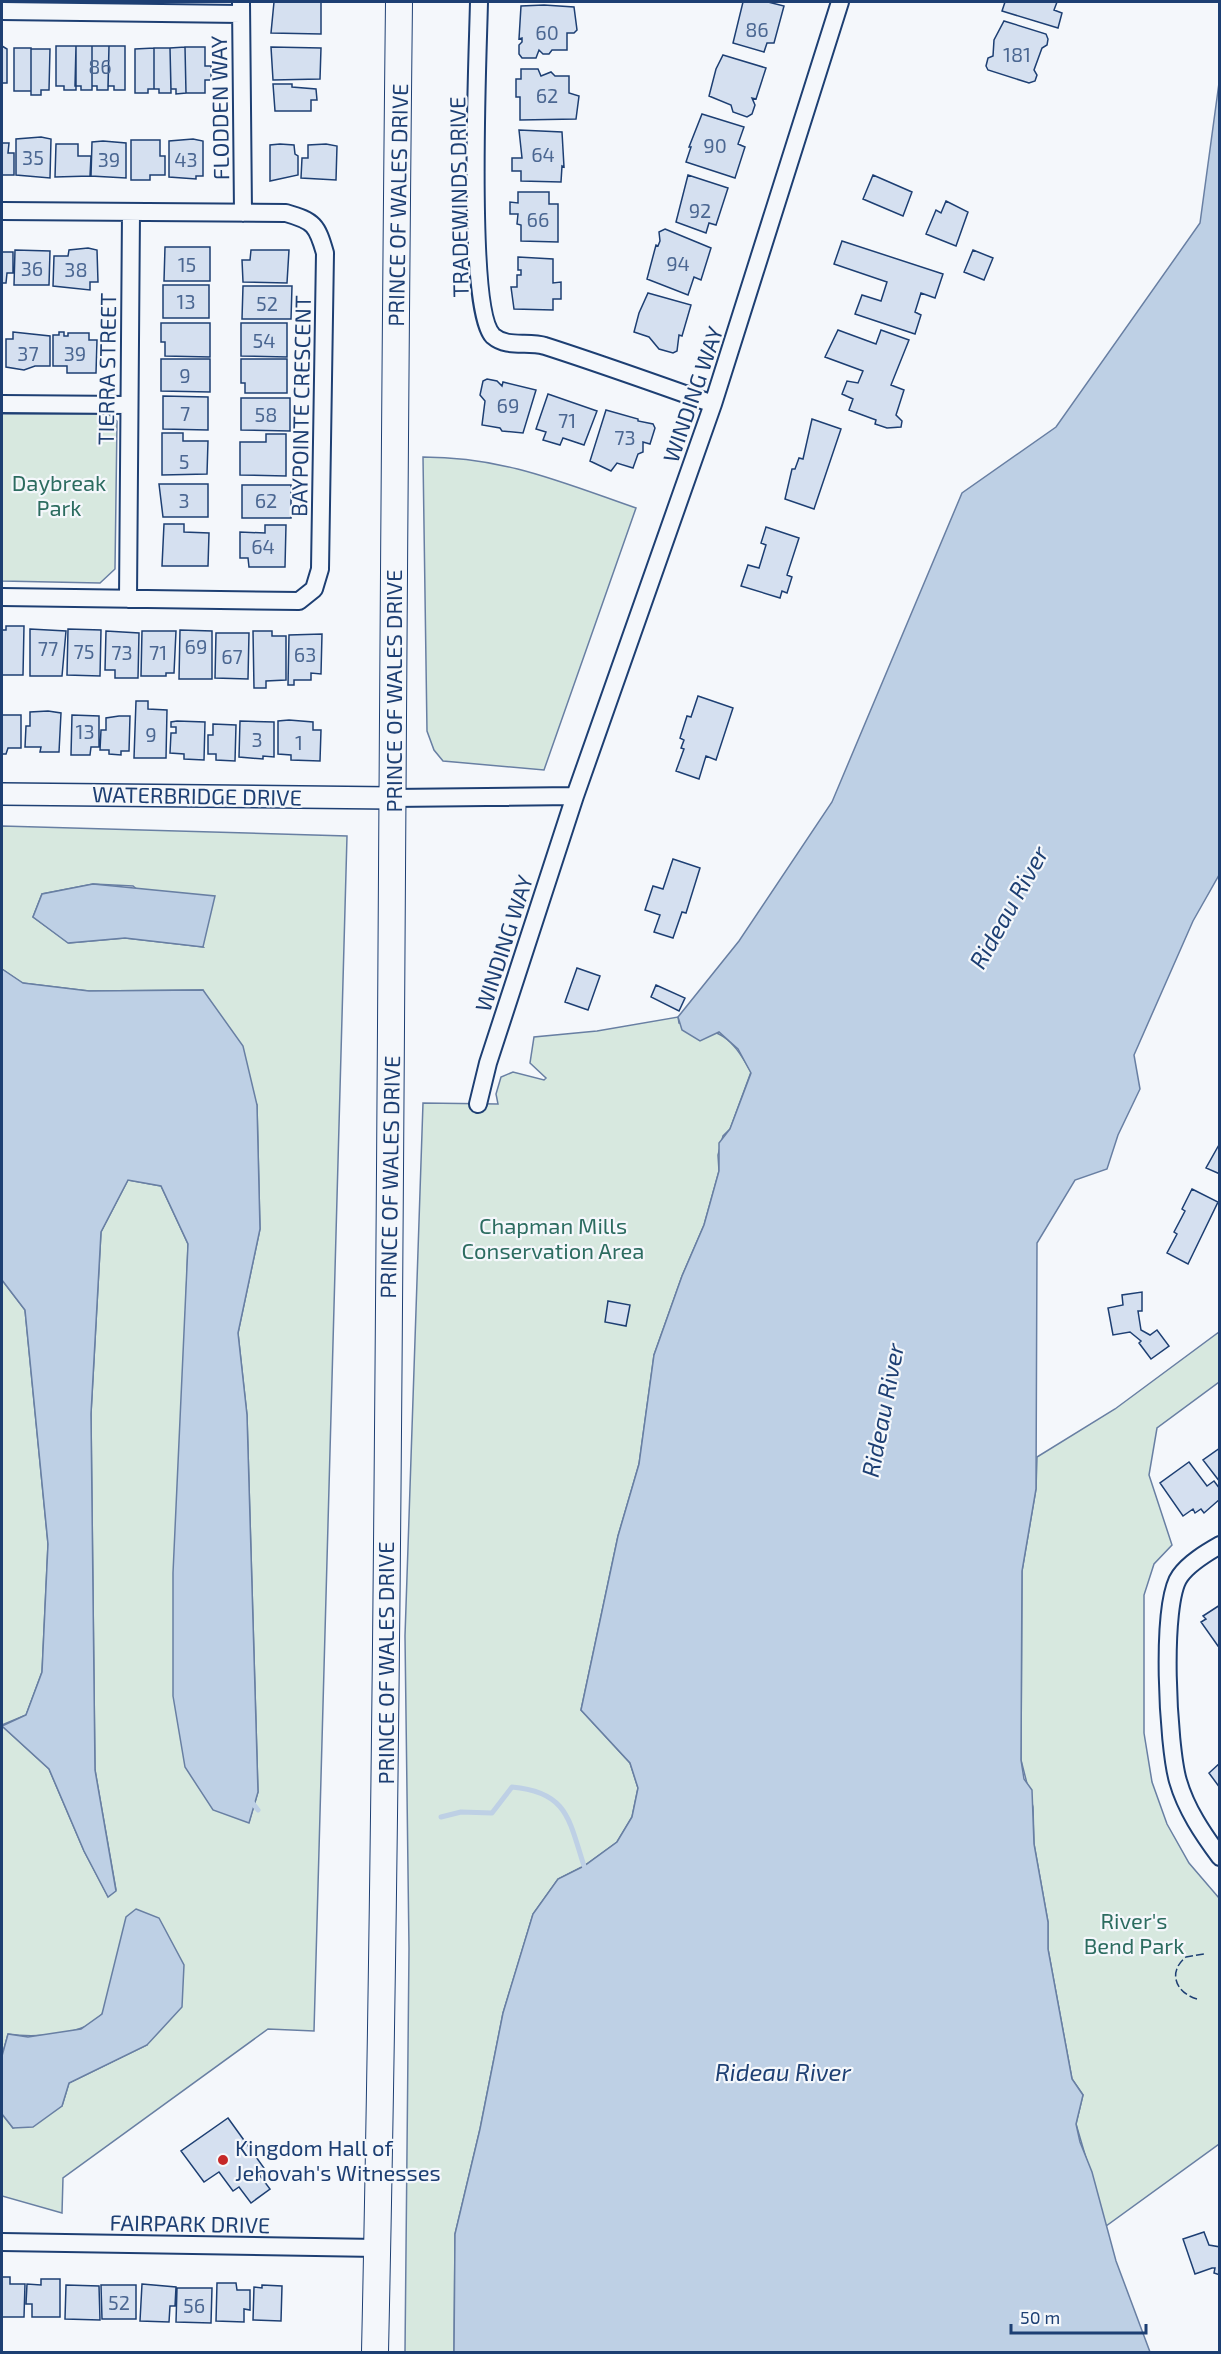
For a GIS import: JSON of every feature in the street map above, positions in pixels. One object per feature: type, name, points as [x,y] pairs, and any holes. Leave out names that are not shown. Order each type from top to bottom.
[{"type":"main road","name":"PRINCE OF WALES DRIVE","points":[[375,2352],[392,1093],[392,798],[399,2]]},
{"type":"street","name":"TRADEWINDS DRIVE","points":[[478,2],[477,261],[485,322],[492,335],[504,343],[542,345],[713,404]]},
{"type":"street","name":"WINDING WAY","points":[[478,1104],[488,1062],[575,796],[713,404],[840,2]]},
{"type":"street","points":[[2,11],[241,8]]},
{"type":"street","name":"FLODDEN WAY","points":[[241,8],[243,213]]},
{"type":"street","name":"BAYPOINTE CRESCENT","points":[[2,211],[286,213],[306,219],[318,228],[325,253],[320,569],[314,589],[299,601],[2,597]]},
{"type":"street","name":"TIERRA STREET","points":[[128,599],[131,212]]},
{"type":"street","points":[[2,404],[128,405]]},
{"type":"street","name":"WATERBRIDGE DRIVE","points":[[2,794],[392,798]]},
{"type":"street","points":[[392,798],[575,796]]},
{"type":"street","points":[[1220,1545],[1180,1575],[1169,1608],[1170,1728],[1174,1768],[1189,1809],[1220,1857]]},
{"type":"street","name":"FAIRPARK DRIVE","points":[[2,2242],[377,2248]]},
{"type":"green space","name":"Daybreak Park","points":[[2,414],[108,414],[117,421],[115,569],[100,583],[2,581]]},
{"type":"green space","points":[[423,457],[480,461],[506,466],[557,480],[636,508],[544,770],[443,761],[434,750],[427,731]]},
{"type":"green space","points":[[2,826],[347,836],[314,2031],[268,2029],[63,2178],[62,2213],[2,2196],[2,2114],[13,2128],[62,2106],[69,2083],[147,2045],[113,1973],[104,2010],[94,2021],[84,2027],[58,2034],[31,2036],[8,2034],[2,2056],[2,1726],[49,1769],[84,1851],[108,1896],[116,1890],[95,1770],[91,1414],[101,1232],[128,1180],[161,1186],[188,1244],[185,1332],[249,1822],[258,1792],[247,1415],[238,1333],[260,1229],[257,1105],[203,990],[89,991],[22,983],[2,969]],"holes":[[[93,884],[133,886],[203,947],[125,938],[69,943],[33,917],[42,894]]]},
{"type":"green space","name":"Chapman Mills Conservation Area","points":[[678,1017],[679,1023],[723,1036],[737,1049],[751,1072],[730,1129],[723,1136],[718,1155],[719,1171],[704,1225],[682,1276],[654,1355],[639,1464],[618,1536],[581,1710],[630,1763],[638,1788],[632,1817],[617,1842],[584,1866],[558,1879],[533,1914],[503,2013],[480,2129],[455,2234],[454,2352],[405,2352],[409,1949],[405,1636],[423,1103],[498,1104],[496,1094],[501,1077],[513,1072],[544,1080],[546,1078],[530,1063],[534,1037],[597,1031]]},
{"type":"green space","points":[[2,1280],[25,1310],[48,1544],[42,1672],[26,1715],[2,1725]]},
{"type":"green space","name":"River's Bend Park","points":[[1219,1332],[1219,1382],[1157,1428],[1149,1475],[1172,1545],[1154,1564],[1144,1595],[1144,1733],[1152,1782],[1167,1824],[1189,1863],[1219,1898],[1219,2144],[1106,2226],[1076,2124],[1083,2095],[1072,2079],[1048,1949],[1048,1922],[1034,1844],[1033,1807],[1021,1760],[1022,1571],[1036,1489],[1037,1457],[1115,1409]]},
{"type":"water","name":"Rideau River","points":[[1219,83],[1219,875],[1193,921],[1134,1055],[1140,1089],[1118,1135],[1107,1169],[1075,1180],[1037,1243],[1036,1489],[1022,1571],[1021,1760],[1024,1779],[1032,1790],[1034,1844],[1048,1922],[1048,1949],[1072,2079],[1083,2095],[1076,2124],[1080,2142],[1092,2172],[1116,2261],[1150,2352],[454,2352],[455,2234],[480,2129],[503,2013],[533,1914],[558,1879],[584,1866],[617,1842],[632,1817],[638,1788],[630,1763],[581,1710],[618,1536],[639,1464],[654,1355],[682,1276],[704,1225],[719,1171],[719,1143],[730,1129],[751,1073],[738,1049],[719,1032],[700,1041],[682,1030],[678,1017],[739,941],[832,802],[962,493],[1056,427],[1200,223]]},
{"type":"water","points":[[93,884],[215,896],[203,947],[125,938],[68,943],[33,917],[42,894]]},
{"type":"water","points":[[2,969],[23,983],[89,991],[203,990],[243,1046],[257,1105],[260,1229],[238,1333],[247,1415],[258,1792],[249,1823],[213,1810],[185,1767],[173,1696],[173,1573],[188,1244],[161,1186],[128,1180],[101,1232],[91,1414],[95,1770],[116,1891],[108,1897],[84,1851],[49,1769],[2,1726],[26,1715],[42,1672],[48,1544],[25,1310],[2,1280]]},
{"type":"water","points":[[136,1909],[159,1918],[184,1965],[182,2007],[147,2045],[69,2083],[62,2106],[33,2127],[13,2128],[2,2114],[2,2056],[8,2034],[28,2037],[81,2029],[102,2014],[126,1917]]},
{"type":"building","points":[[274,2],[321,2],[321,34],[271,33]]},
{"type":"building","points":[[743,2],[768,2],[784,6],[774,43],[767,43],[764,52],[733,43]]},
{"type":"building","points":[[1005,2],[1057,2],[1054,10],[1062,13],[1058,28],[1002,11]]},
{"type":"building","points":[[521,6],[574,7],[577,30],[574,33],[567,33],[567,50],[552,50],[549,54],[543,54],[539,50],[536,58],[522,58],[519,54],[519,45],[522,42],[522,38],[519,39]]},
{"type":"building","points":[[1004,21],[1046,34],[1047,45],[1042,48],[1034,70],[1037,75],[1035,81],[1029,83],[988,70],[986,66],[988,58],[993,56],[994,40]]},
{"type":"building","points":[[2,46],[7,49],[7,83],[2,83]]},
{"type":"building","points":[[56,46],[76,46],[76,90],[64,90],[64,86],[56,86]]},
{"type":"building","points":[[76,46],[92,46],[92,90],[81,90],[81,86],[75,86]]},
{"type":"building","points":[[92,46],[109,46],[108,90],[97,90],[97,86],[92,86]]},
{"type":"building","points":[[109,46],[125,46],[125,90],[114,90],[114,86],[108,86]]},
{"type":"building","points":[[185,47],[205,47],[205,66],[211,66],[211,80],[205,80],[205,93],[186,93]]},
{"type":"building","points":[[185,47],[186,93],[176,94],[176,89],[171,89],[170,48]]},
{"type":"building","points":[[271,47],[321,48],[320,79],[273,80]]},
{"type":"building","points":[[14,48],[31,48],[31,91],[14,91]]},
{"type":"building","points":[[154,48],[170,48],[171,93],[159,93],[159,89],[154,89]]},
{"type":"building","points":[[154,48],[154,89],[148,89],[148,93],[135,93],[135,49]]},
{"type":"building","points":[[31,49],[50,49],[49,90],[41,90],[41,95],[31,95]]},
{"type":"building","points":[[723,55],[766,68],[756,99],[752,98],[755,105],[752,114],[747,117],[733,112],[731,105],[709,96],[716,69]]},
{"type":"building","points":[[521,69],[538,69],[541,76],[551,72],[555,76],[569,76],[569,93],[579,96],[576,119],[520,120],[520,97],[516,97],[516,79],[521,79]]},
{"type":"building","points":[[273,84],[292,84],[292,87],[316,89],[317,100],[311,100],[311,111],[275,111]]},
{"type":"building","points":[[702,114],[744,127],[738,144],[745,147],[735,178],[686,162],[691,147],[689,147]]},
{"type":"building","points":[[519,130],[562,132],[564,167],[562,166],[561,182],[521,181],[521,171],[512,171],[512,158],[522,158]]},
{"type":"building","points":[[41,137],[51,139],[50,178],[16,175],[16,139]]},
{"type":"building","points":[[193,139],[203,141],[203,176],[196,176],[196,179],[169,177],[169,141]]},
{"type":"building","points":[[131,140],[160,140],[160,156],[165,156],[165,175],[150,175],[150,180],[131,180]]},
{"type":"building","points":[[92,142],[126,143],[126,178],[91,176]]},
{"type":"building","points":[[2,143],[9,143],[8,153],[14,153],[14,175],[2,175]]},
{"type":"building","points":[[56,144],[78,144],[78,156],[91,156],[90,176],[55,177]]},
{"type":"building","points":[[270,145],[294,145],[295,154],[298,156],[298,175],[270,181]]},
{"type":"building","points":[[308,145],[337,146],[336,180],[301,178],[302,158],[308,158]]},
{"type":"building","points":[[688,175],[728,188],[716,225],[709,223],[706,233],[676,222]]},
{"type":"building","points":[[873,175],[912,192],[903,216],[863,199]]},
{"type":"building","points":[[518,192],[549,192],[549,204],[558,204],[558,242],[521,241],[521,225],[517,224],[518,214],[510,214],[510,202],[518,203]]},
{"type":"building","points":[[946,201],[968,212],[956,246],[926,234],[936,210],[941,213]]},
{"type":"building","points":[[665,229],[711,248],[701,280],[694,277],[688,295],[647,279],[656,245],[658,246],[660,241],[659,232]]},
{"type":"building","points":[[842,241],[943,274],[935,298],[921,293],[915,312],[921,315],[915,334],[855,314],[862,295],[881,301],[887,282],[834,264]]},
{"type":"building","points":[[165,247],[210,247],[210,281],[164,281]]},
{"type":"building","points":[[88,248],[97,250],[98,282],[90,282],[90,290],[53,286],[54,256],[68,256],[69,250]]},
{"type":"building","points":[[15,250],[50,251],[49,285],[14,285]]},
{"type":"building","points":[[251,250],[289,250],[287,283],[243,282],[242,260],[250,260]]},
{"type":"building","points":[[973,250],[993,258],[984,280],[964,272]]},
{"type":"building","points":[[2,252],[13,252],[13,273],[7,273],[6,283],[2,283]]},
{"type":"building","points":[[518,257],[553,259],[553,283],[561,282],[561,299],[553,299],[553,310],[514,309],[511,287],[517,287],[517,275],[521,275],[521,270],[518,270]]},
{"type":"building","points":[[163,285],[209,285],[209,318],[163,318]]},
{"type":"building","points":[[243,286],[292,286],[291,319],[242,319]]},
{"type":"building","points":[[648,293],[691,305],[682,336],[679,335],[677,351],[673,353],[659,349],[649,337],[634,332]]},
{"type":"building","points":[[161,323],[210,323],[210,357],[165,356],[165,342],[161,342]]},
{"type":"building","points":[[241,323],[287,323],[287,357],[241,356]]},
{"type":"building","points":[[838,330],[876,344],[881,330],[909,340],[891,385],[904,390],[896,415],[902,421],[901,427],[887,428],[875,424],[876,420],[849,410],[853,399],[842,394],[847,381],[858,383],[863,371],[825,357]]},
{"type":"building","points":[[13,332],[50,336],[50,366],[35,366],[24,370],[6,367],[6,339],[13,339]]},
{"type":"building","points":[[59,332],[64,332],[64,336],[68,336],[68,333],[89,333],[89,340],[97,340],[96,373],[67,373],[67,366],[53,366],[53,335],[59,335]]},
{"type":"building","points":[[161,359],[210,359],[210,392],[161,391]]},
{"type":"building","points":[[241,359],[287,359],[287,393],[245,393],[245,383],[241,383]]},
{"type":"building","points":[[487,379],[497,381],[502,386],[503,382],[536,390],[523,433],[502,431],[500,428],[482,425],[485,401],[480,395],[483,381]]},
{"type":"building","points":[[548,394],[597,411],[584,445],[563,438],[560,445],[543,440],[546,432],[536,429]]},
{"type":"building","points":[[163,396],[208,397],[208,430],[163,429]]},
{"type":"building","points":[[241,398],[290,398],[290,431],[241,430]]},
{"type":"building","points":[[606,410],[653,424],[655,428],[650,444],[643,442],[643,452],[638,454],[633,468],[617,463],[611,471],[590,461]]},
{"type":"building","points":[[812,419],[841,429],[814,509],[785,499],[792,469],[795,469],[799,458],[803,459]]},
{"type":"building","points":[[162,433],[183,433],[183,441],[208,441],[207,474],[162,475]]},
{"type":"building","points":[[266,434],[286,434],[286,476],[240,475],[240,442],[266,442]]},
{"type":"building","points":[[159,484],[208,484],[208,517],[163,517]]},
{"type":"building","points":[[242,485],[291,485],[291,518],[242,518]]},
{"type":"building","points":[[164,524],[184,524],[184,532],[209,533],[208,566],[162,566]]},
{"type":"building","points":[[265,525],[286,525],[285,567],[249,567],[248,558],[240,558],[240,532],[265,533]]},
{"type":"building","points":[[766,527],[799,538],[787,575],[792,577],[787,593],[782,591],[780,598],[741,586],[748,565],[759,568],[766,545],[761,543]]},
{"type":"building","points":[[6,626],[24,626],[23,675],[2,675],[2,630],[6,630]]},
{"type":"building","points":[[30,629],[66,631],[62,676],[30,676]]},
{"type":"building","points":[[68,629],[101,630],[100,676],[67,675]]},
{"type":"building","points":[[180,630],[212,631],[212,679],[179,679]]},
{"type":"building","points":[[106,631],[139,633],[138,678],[115,678],[115,670],[105,670]]},
{"type":"building","points":[[142,631],[176,631],[174,673],[166,673],[166,676],[141,676]]},
{"type":"building","points":[[253,631],[272,631],[272,636],[286,636],[286,680],[266,681],[266,688],[254,688]]},
{"type":"building","points":[[216,633],[249,633],[248,679],[215,678]]},
{"type":"building","points":[[322,634],[321,674],[311,673],[311,680],[294,680],[294,685],[288,685],[289,635]]},
{"type":"building","points":[[698,696],[733,708],[716,760],[706,756],[699,779],[676,771],[684,749],[681,748],[684,740],[680,738],[687,716],[691,717]]},
{"type":"building","points":[[136,701],[148,701],[148,709],[167,710],[166,758],[134,758]]},
{"type":"building","points":[[30,712],[61,713],[59,752],[40,752],[41,747],[25,747],[26,726],[30,726]]},
{"type":"building","points":[[2,715],[21,715],[21,748],[8,748],[6,754],[2,754]]},
{"type":"building","points":[[72,715],[99,716],[99,747],[91,747],[90,755],[71,755]]},
{"type":"building","points":[[130,716],[129,751],[121,751],[121,755],[109,754],[109,750],[100,750],[101,730],[106,730],[106,718]]},
{"type":"building","points":[[240,721],[274,722],[274,757],[263,756],[263,759],[239,757]]},
{"type":"building","points":[[278,721],[313,722],[313,730],[321,730],[320,761],[291,760],[291,755],[278,754]]},
{"type":"building","points":[[171,722],[205,722],[204,760],[184,759],[184,754],[170,753],[171,733],[176,733],[176,727],[171,727]]},
{"type":"building","points":[[213,724],[236,725],[235,761],[216,760],[216,754],[208,754],[208,735],[213,735]]},
{"type":"building","points":[[673,859],[700,868],[686,913],[682,912],[673,938],[654,932],[660,915],[645,910],[653,886],[663,889]]},
{"type":"building","points":[[577,968],[600,976],[588,1010],[565,1002]]},
{"type":"building","points":[[656,985],[685,998],[679,1011],[651,997]]},
{"type":"building","points":[[1220,1143],[1220,1174],[1206,1168]]},
{"type":"building","points":[[1192,1189],[1218,1202],[1188,1264],[1167,1253],[1177,1234],[1174,1232],[1185,1211],[1182,1209]]},
{"type":"building","points":[[1142,1292],[1142,1311],[1138,1311],[1141,1330],[1150,1335],[1157,1330],[1169,1346],[1151,1359],[1139,1343],[1141,1341],[1130,1332],[1113,1335],[1108,1308],[1123,1305],[1122,1295]]},
{"type":"building","points":[[608,1301],[630,1305],[626,1326],[605,1322]]},
{"type":"building","points":[[1220,1448],[1220,1482],[1203,1460]]},
{"type":"building","points":[[1189,1462],[1207,1486],[1214,1481],[1220,1489],[1220,1499],[1204,1513],[1201,1509],[1195,1513],[1193,1509],[1183,1516],[1160,1483]]},
{"type":"building","points":[[1220,1605],[1220,1645],[1218,1646],[1201,1622],[1206,1619],[1203,1616]]},
{"type":"building","points":[[1220,1763],[1220,1788],[1209,1773]]},
{"type":"building","name":"Kingdom Hall of Jehovah's Witnesses","points":[[228,2118],[264,2168],[258,2173],[270,2189],[251,2203],[239,2187],[233,2191],[219,2172],[204,2182],[181,2151]]},
{"type":"building","points":[[1204,2232],[1209,2245],[1220,2247],[1220,2275],[1214,2273],[1215,2268],[1195,2274],[1183,2239]]},
{"type":"building","points":[[2,2277],[10,2277],[10,2284],[25,2284],[24,2317],[2,2317]]},
{"type":"building","points":[[41,2279],[60,2279],[60,2317],[32,2317],[32,2304],[26,2304],[27,2284],[41,2285]]},
{"type":"building","points":[[217,2283],[236,2283],[237,2290],[250,2290],[250,2310],[244,2309],[244,2322],[216,2321]]},
{"type":"building","points":[[142,2284],[176,2287],[175,2306],[170,2306],[169,2322],[140,2321]]},
{"type":"building","points":[[66,2285],[99,2286],[100,2320],[65,2319]]},
{"type":"building","points":[[101,2285],[136,2285],[136,2319],[102,2319]]},
{"type":"building","points":[[262,2285],[282,2286],[281,2321],[253,2320],[254,2287],[262,2288]]},
{"type":"building","points":[[177,2288],[212,2288],[211,2323],[176,2322]]},
{"type":"waterway","points":[[441,1817],[461,1812],[492,1813],[512,1787],[531,1790],[545,1795],[563,1811],[584,1866]]},
{"type":"waterway","points":[[251,1801],[258,1810]]},
{"type":"fence","points":[[1197,1999],[1179,1987],[1176,1975],[1180,1963],[1186,1957],[1204,1954]]},
{"type":"place","name":"Kingdom Hall of Jehovah's Witnesses","points":[[223,2160]]}]
